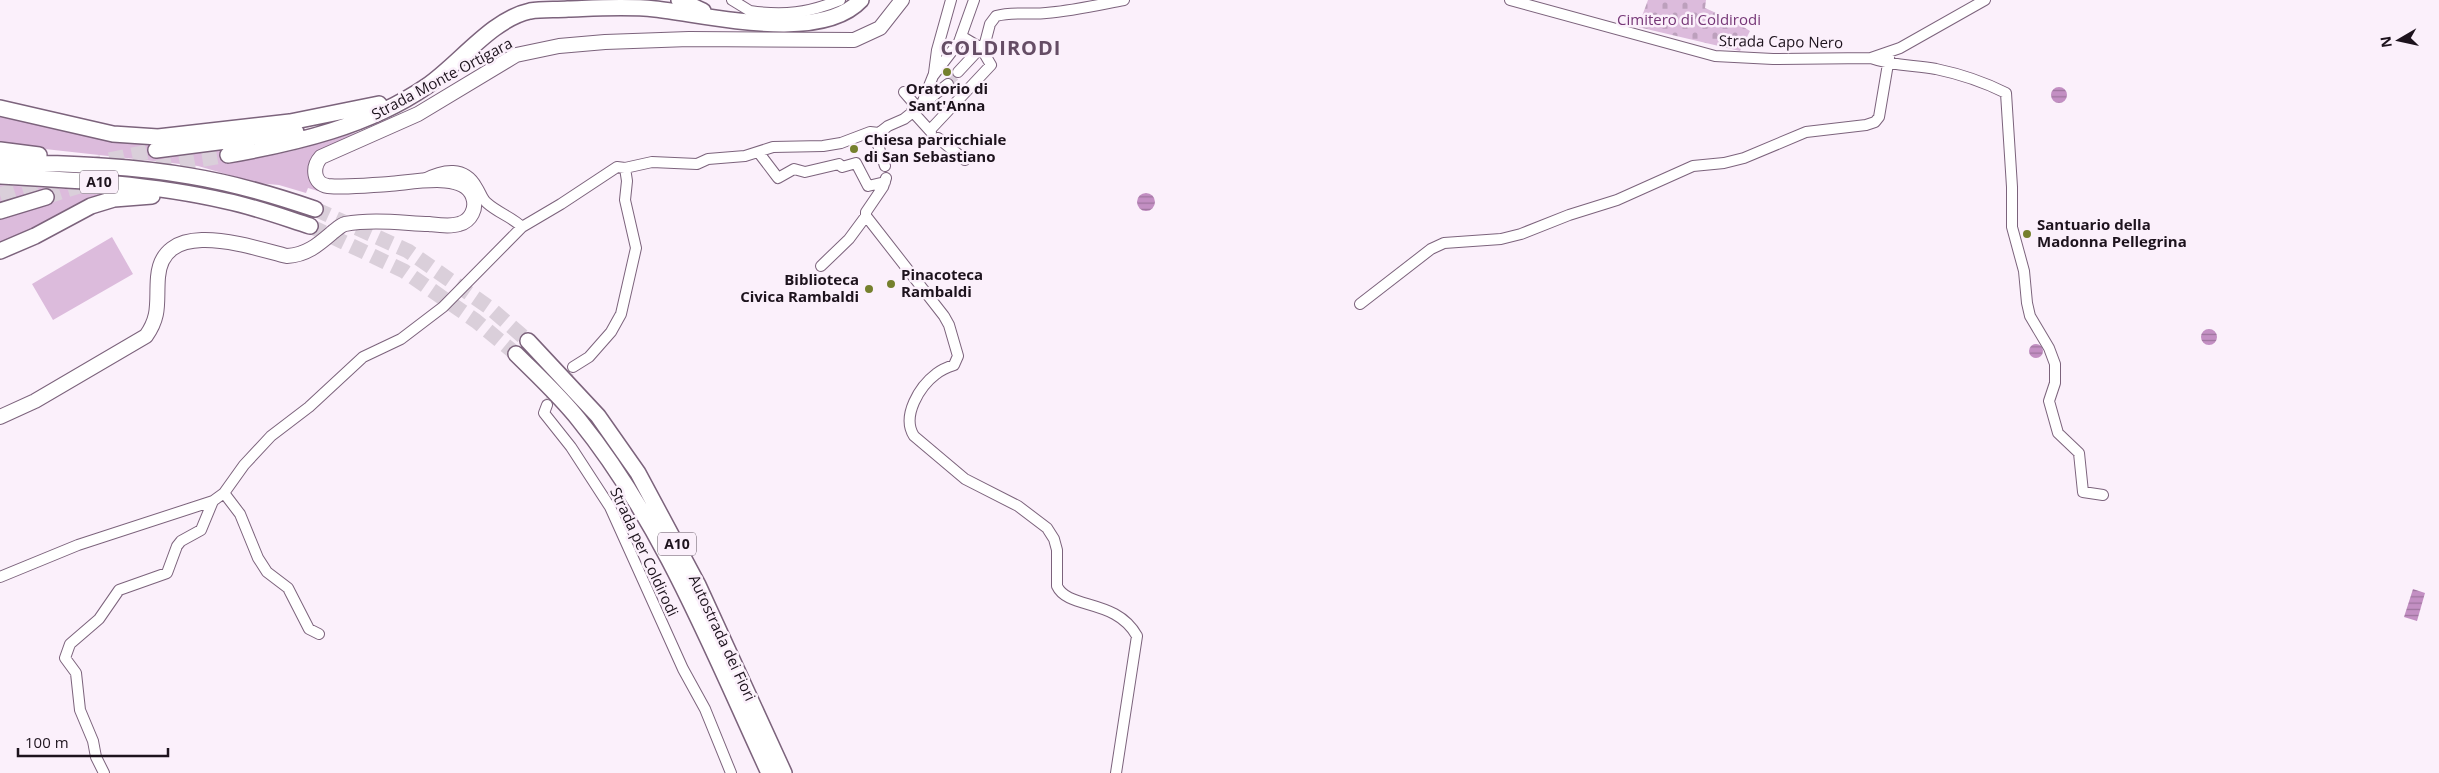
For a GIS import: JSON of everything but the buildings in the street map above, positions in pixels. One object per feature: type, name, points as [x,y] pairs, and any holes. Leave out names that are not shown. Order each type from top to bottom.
[{"type":"highway","points":[[228,155],[285,144],[372,116],[428,86],[501,24],[531,11],[549,0]]},
{"type":"highway","points":[[679,0],[721,18]]},
{"type":"highway","points":[[531,11],[611,8],[653,9],[760,23],[820,21],[842,14],[860,0]]},
{"type":"highway","points":[[0,108],[113,134],[158,137],[328,116],[410,97]]},
{"type":"highway","points":[[156,150],[344,125]]},
{"type":"highway","points":[[0,150],[36,154],[77,165]]},
{"type":"highway","name":"A10","points":[[0,162],[77,165],[190,176],[259,192],[315,209]]},
{"type":"highway","name":"A10","points":[[0,176],[78,180],[196,195],[263,211],[310,226]]},
{"type":"highway","points":[[0,251],[36,236],[77,212],[108,200],[136,196],[196,195]]},
{"type":"highway","points":[[0,211],[46,198]]},
{"type":"highway","name":"Autostrada dei Fiori","points":[[528,341],[598,416],[638,472],[698,585],[784,773]]},
{"type":"highway","name":"Autostrada dei Fiori","points":[[516,354],[578,419],[637,504],[678,579],[769,773]]},
{"type":"main road","name":"Strada Monte Ortigara","points":[[0,417],[36,401],[146,336],[154,324],[158,306],[158,275],[163,260],[172,249],[200,239],[219,240],[287,256],[299,256],[314,248],[343,224],[378,222],[451,225],[464,222],[470,217],[474,204],[471,191],[466,186],[440,180],[420,180],[391,184],[328,186],[319,181],[314,172],[315,166],[321,157],[418,114],[516,55],[559,46],[605,42],[854,40],[880,28],[902,0]]},
{"type":"street","points":[[732,0],[752,14],[784,15],[821,8],[840,0]]},
{"type":"street","points":[[933,76],[937,50],[951,0]]},
{"type":"street","points":[[917,107],[933,76],[959,42],[974,0]]},
{"type":"street","points":[[958,72],[985,43],[990,24],[996,16],[1013,12],[1030,15],[1059,12],[1124,0]]},
{"type":"street","name":"Strada Capo Nero","points":[[1510,0],[1715,56],[1773,59],[1871,58],[1900,48],[1985,0]]},
{"type":"street","points":[[756,35],[774,40]]},
{"type":"street","points":[[933,133],[992,65],[980,48],[962,36]]},
{"type":"street","points":[[1360,304],[1431,249],[1444,242],[1501,239],[1521,234],[1576,212],[1617,200],[1693,166],[1724,163],[1744,158],[1806,132],[1866,126],[1875,122],[1879,117],[1890,52]]},
{"type":"street","points":[[1871,58],[1889,64],[1935,69],[1960,75],[2006,93],[2012,187],[2012,227],[2024,271],[2030,316],[2049,348],[2055,364],[2055,383],[2049,401],[2058,433],[2079,453],[2083,492],[2103,495]]},
{"type":"street","points":[[0,577],[78,545],[213,501],[224,493],[244,465],[270,436],[309,407],[364,358],[396,342],[443,306],[522,227],[561,204],[609,171],[617,167],[626,168],[652,162],[697,164],[708,159],[723,159],[780,147],[822,146],[841,143],[870,132],[879,133],[948,84]]},
{"type":"street","points":[[904,92],[917,107],[933,133],[965,160]]},
{"type":"street","points":[[879,133],[878,145],[885,166]]},
{"type":"street","points":[[759,152],[778,178],[794,169],[805,172],[839,164],[842,167],[856,163],[866,185],[886,180],[866,212],[866,216],[849,239],[821,266]]},
{"type":"street","points":[[573,367],[589,357],[606,339],[621,314],[636,248],[625,200],[626,168]]},
{"type":"street","points":[[420,180],[443,170],[456,170],[473,180],[483,200],[522,227]]},
{"type":"street","points":[[866,216],[944,316],[949,325],[958,356],[954,365],[937,372],[926,383],[913,406],[909,423],[910,430],[914,436],[966,480],[1018,506],[1047,528],[1054,539],[1057,586],[1060,593],[1065,597],[1097,606],[1115,614],[1127,622],[1137,636],[1116,773]]},
{"type":"street","name":"Strada per Coldirodi","points":[[547,405],[544,413],[570,447],[610,507],[682,669],[705,709],[732,773]]},
{"type":"street","points":[[224,493],[240,514],[258,558],[267,572],[288,588],[310,629],[319,634]]},
{"type":"street","points":[[104,773],[96,757],[93,741],[80,710],[76,673],[65,658],[67,649],[99,619],[119,590],[167,573],[177,546],[181,541],[201,530],[213,501]]},
{"type":"green space","name":"Cimitero di Coldirodi","points":[[1648,0],[1706,0],[1705,8],[1732,20],[1750,31],[1740,51],[1638,27]]},
{"type":"green space","points":[[0,114],[156,142],[157,157],[224,149],[226,164],[292,151],[382,125],[312,158],[308,167],[309,175],[320,189],[318,191],[308,188],[306,193],[279,185],[257,183],[198,166],[0,144]]},
{"type":"green space","points":[[0,185],[116,192],[64,213],[0,245]]},
{"type":"green space","points":[[112,237],[133,274],[53,320],[32,284]]},
{"type":"shaded area","points":[[2059,87],[2065,89],[2067,95],[2065,101],[2059,103],[2053,101],[2051,95],[2053,89]]},
{"type":"shaded area","points":[[1146,193],[1152,196],[1155,202],[1152,208],[1146,211],[1140,208],[1137,202],[1140,196]]},
{"type":"shaded area","points":[[2206,329],[2212,329],[2217,334],[2215,343],[2206,345],[2201,340],[2201,334]]},
{"type":"shaded area","points":[[2033,344],[2039,344],[2043,351],[2039,358],[2033,358],[2029,354],[2029,348]]},
{"type":"shaded area","points":[[2413,589],[2425,593],[2417,621],[2404,617]]},
{"type":"tunnel","points":[[948,84],[958,72]]},
{"type":"tunnel","points":[[0,195],[109,160],[156,150]]},
{"type":"tunnel","points":[[46,197],[113,177],[228,155]]},
{"type":"tunnel","points":[[315,209],[408,251],[490,308],[528,341]]},
{"type":"tunnel","points":[[310,226],[404,271],[476,321],[516,354]]},
{"type":"tunnel","points":[[547,405],[573,367]]},
{"type":"place","name":"Oratorio di Sant'Anna","points":[[947,72]]},
{"type":"place","name":"Chiesa parricchiale di San Sebastiano","points":[[854,149]]},
{"type":"place","name":"Santuario della Madonna Pellegrina","points":[[2027,234]]},
{"type":"place","name":"Pinacoteca Rambaldi","points":[[891,284]]},
{"type":"place","name":"Biblioteca Civica Rambaldi","points":[[869,289]]},
{"type":"district","name":"COLDIRODI","points":[[1001,48]]}]
